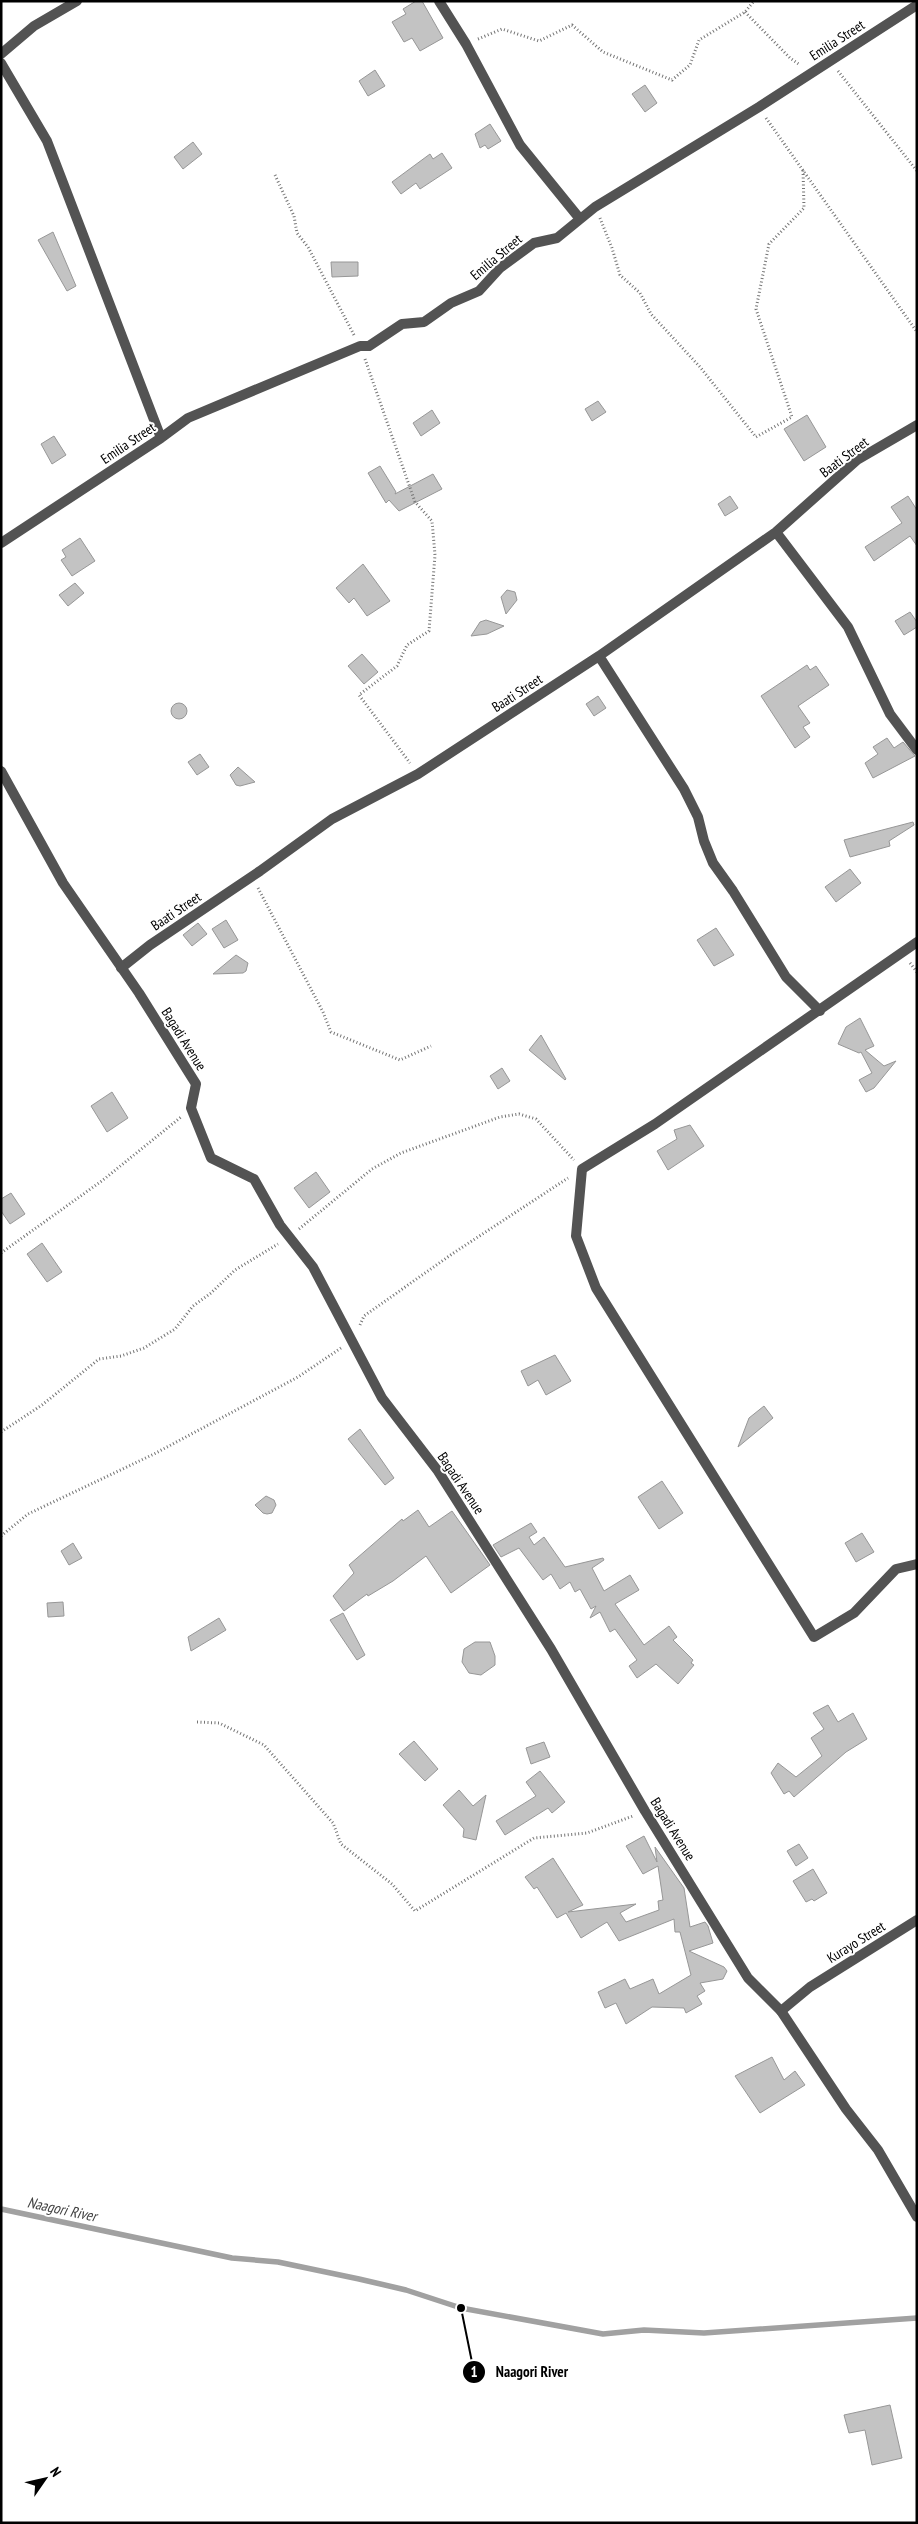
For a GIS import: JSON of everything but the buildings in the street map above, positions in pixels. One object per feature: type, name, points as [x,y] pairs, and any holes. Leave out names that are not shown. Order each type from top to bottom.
[{"type":"street","points":[[1,54],[34,26],[77,1]]},
{"type":"street","points":[[440,1],[466,44],[520,145],[580,219]]},
{"type":"street","name":"Emilia Street","points":[[1,544],[188,418],[360,346],[369,346],[402,324],[424,322],[451,302],[479,290],[500,268],[534,243],[557,238],[596,207],[759,107],[917,5]]},
{"type":"street","points":[[1,63],[47,141],[161,438]]},
{"type":"street","name":"Baati Street","points":[[121,968],[150,945],[251,878],[332,819],[418,774],[599,656],[776,532],[858,460],[917,425]]},
{"type":"street","points":[[776,532],[848,627],[890,714],[917,750]]},
{"type":"street","points":[[599,656],[684,789],[698,817],[704,842],[713,863],[738,897],[786,977],[820,1011]]},
{"type":"street","name":"Bagadi Avenue","points":[[1,771],[64,883],[196,1084],[191,1108],[211,1158],[254,1179],[290,1237],[314,1267],[382,1398],[438,1471],[552,1649],[645,1811],[748,1978],[781,2011],[846,2109],[878,2150],[917,2217]]},
{"type":"street","points":[[917,942],[655,1124],[582,1169],[576,1236],[596,1288],[814,1638],[854,1613],[896,1569],[917,1564]]},
{"type":"street","name":"Kurayo Street","points":[[781,2011],[810,1987],[917,1920]]},
{"type":"path","points":[[466,44],[502,29],[539,41],[572,24],[603,52],[672,80],[690,65],[699,40],[745,12],[754,1]]},
{"type":"path","points":[[745,12],[790,58],[810,73]]},
{"type":"path","points":[[830,60],[917,171]]},
{"type":"path","points":[[759,107],[917,332]]},
{"type":"path","points":[[596,207],[620,275],[640,294],[651,314],[700,367],[756,437],[792,417],[756,309],[769,244],[804,208],[803,169]]},
{"type":"path","points":[[275,175],[294,216],[297,233],[308,247],[360,346],[415,502],[432,521],[435,555],[428,631],[407,645],[397,666],[359,696],[418,774]]},
{"type":"path","points":[[251,878],[315,995],[331,1032],[400,1060],[431,1046]]},
{"type":"path","points":[[1,1253],[103,1180],[191,1108]]},
{"type":"path","points":[[1,1432],[42,1405],[99,1360],[122,1356],[144,1348],[175,1329],[193,1306],[211,1293],[234,1270],[290,1237],[372,1169],[401,1153],[500,1118],[519,1114],[536,1119],[582,1169],[452,1254],[364,1316],[352,1341],[298,1377],[171,1445],[28,1514],[1,1536]]},
{"type":"path","points":[[197,1722],[219,1723],[264,1745],[333,1823],[341,1844],[392,1884],[415,1911],[534,1838],[587,1834],[645,1811]]},
{"type":"waterway","name":"Naagori River","points":[[1,2209],[232,2258],[278,2262],[406,2290],[461,2308],[603,2334],[644,2330],[704,2333],[917,2318]]},
{"type":"place","name":"Naagori River","points":[[461,2308]]}]
